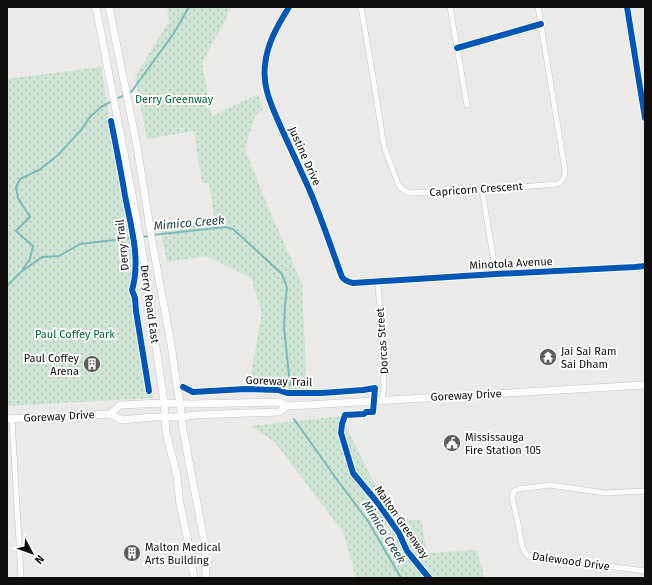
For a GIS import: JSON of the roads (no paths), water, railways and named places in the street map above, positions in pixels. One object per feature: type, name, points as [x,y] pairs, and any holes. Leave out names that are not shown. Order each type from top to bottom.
[{"type":"main road","name":"Derry Road East","points":[[96,7],[134,200],[164,403],[166,432],[177,476],[180,504],[194,578]]},
{"type":"main road","name":"Derry Road East","points":[[110,7],[137,146],[153,248],[171,344],[183,430],[205,545],[206,578]]},
{"type":"main road","points":[[118,121],[120,115],[123,114],[126,114],[131,118]]},
{"type":"main road","points":[[134,200],[145,198]]},
{"type":"main road","points":[[150,302],[163,301]]},
{"type":"main road","name":"Goreway Drive","points":[[110,414],[120,405],[278,402],[287,406],[645,385]]},
{"type":"main road","name":"Goreway Drive","points":[[9,419],[110,414],[122,420],[153,417],[165,418],[195,415],[279,412],[287,406]]},
{"type":"street","name":"Justine Drive","points":[[290,7],[276,29],[266,54],[264,77],[268,97],[312,197],[342,277],[348,283],[378,282]]},
{"type":"street","name":"Capricorn Crescent","points":[[360,7],[384,146],[398,184],[409,194],[557,184],[565,177],[564,162],[538,7]]},
{"type":"street","points":[[450,7],[467,105]]},
{"type":"street","points":[[628,7],[645,118]]},
{"type":"street","points":[[458,48],[541,24]]},
{"type":"street","points":[[482,190],[496,274]]},
{"type":"street","name":"Minotola Avenue","points":[[378,282],[645,266]]},
{"type":"street","name":"Dorcas Street","points":[[378,282],[384,384],[382,400]]},
{"type":"street","points":[[9,419],[21,578]]},
{"type":"street","name":"Dalewood Drive","points":[[645,491],[605,493],[550,485],[519,489],[514,491],[512,498],[522,546],[528,556],[645,571]]},
{"type":"waterway","points":[[128,93],[132,91],[174,33],[189,7]]},
{"type":"waterway","points":[[116,99],[125,95]]},
{"type":"waterway","points":[[23,269],[30,259],[33,246],[16,231],[30,217],[18,198],[16,187],[20,179],[39,170],[58,155],[81,130],[90,117],[101,107],[112,101]]},
{"type":"waterway","name":"Mimico Creek","points":[[153,235],[225,227],[233,229],[282,274],[287,288],[284,328],[290,385]]},
{"type":"waterway","name":"Mimico Creek","points":[[7,286],[21,272],[42,257],[59,256],[80,244],[149,236]]},
{"type":"waterway","name":"Mimico Creek","points":[[294,419],[368,521],[401,578]]},
{"type":"place","name":"Jai Sai Ram Sai Dham","points":[[548,357]]},
{"type":"place","name":"Paul Coffey Arena","points":[[92,364]]},
{"type":"place","name":"Mississauga Fire Station 105","points":[[452,443]]},
{"type":"place","name":"Malton Medical Arts Building","points":[[132,553]]},
{"type":"park label","name":"Derry Greenway","points":[[174,99]]},
{"type":"park label","name":"Paul Coffey Park","points":[[75,334]]}]
